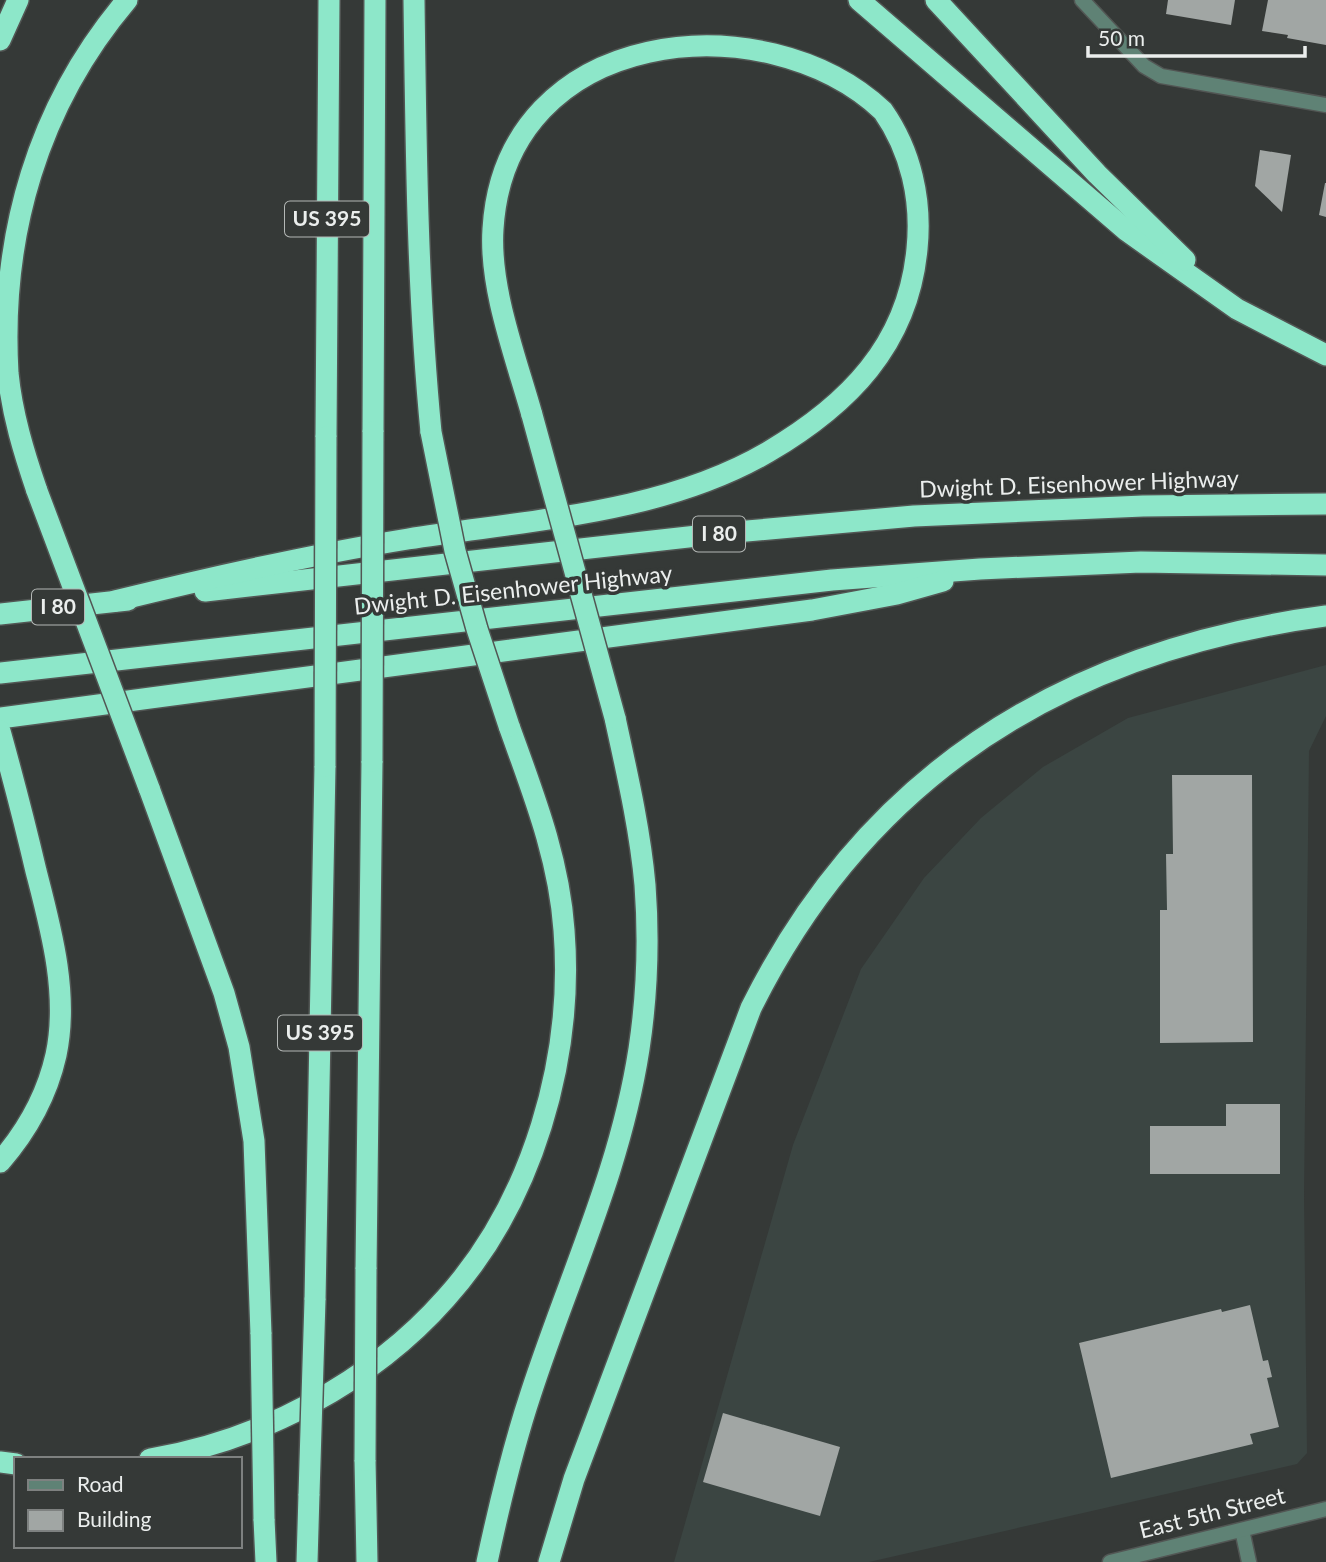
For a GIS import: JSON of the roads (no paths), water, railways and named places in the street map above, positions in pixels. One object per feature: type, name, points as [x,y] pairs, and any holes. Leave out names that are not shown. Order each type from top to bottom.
[{"type":"highway","points":[[0,40],[18,0]]},
{"type":"highway","points":[[127,0],[84,54],[59,98],[34,154],[15,225],[6,297],[8,373],[18,426],[37,491],[224,993],[239,1047],[249,1101],[257,1180],[266,1562]]},
{"type":"highway","name":"US 395","points":[[307,1562],[325,766],[329,0]]},
{"type":"highway","name":"US 395","points":[[367,1562],[365,1460],[372,761],[375,0]]},
{"type":"highway","points":[[158,1457],[226,1441],[289,1415],[342,1387],[404,1339],[446,1298],[478,1256],[504,1213],[528,1162],[545,1108],[560,1045],[566,988],[564,929],[557,875],[545,826],[477,629],[456,551],[431,432],[418,251],[414,0]]},
{"type":"highway","points":[[859,0],[1126,231],[1237,309],[1326,355]]},
{"type":"highway","points":[[936,0],[1088,165],[1237,309]]},
{"type":"highway","points":[[115,601],[315,555],[504,526],[652,498],[732,471],[798,433],[828,410],[857,383],[883,353],[897,326],[908,298],[915,268],[918,207],[905,148],[891,122],[873,97],[852,76],[829,57],[807,44]]},
{"type":"highway","points":[[488,1562],[530,1394],[601,1204],[617,1152],[639,1049],[645,967],[645,885],[629,781],[615,719],[497,286],[493,260],[495,208],[500,182],[509,154],[523,127],[539,103],[567,74],[609,45]]},
{"type":"highway","name":"Dwight D. Eisenhower Highway","points":[[0,614],[724,533],[887,518],[1130,506],[1326,504]]},
{"type":"highway","name":"Dwight D. Eisenhower Highway","points":[[0,674],[832,580],[980,569],[1141,562],[1326,565]]},
{"type":"highway","points":[[0,718],[812,610],[897,594],[980,569]]},
{"type":"highway","points":[[549,1562],[574,1479],[751,1008],[790,936],[838,869],[895,808],[927,781],[972,746],[1040,704],[1128,663],[1178,646],[1241,630],[1326,616]]},
{"type":"highway","points":[[0,731],[57,963],[60,1006],[56,1054],[42,1099],[18,1141],[0,1163]]},
{"type":"street","points":[[1082,0],[1137,59],[1161,76],[1326,105]]},
{"type":"street","name":"East 5th Street","points":[[1110,1562],[1326,1509]]},
{"type":"street","points":[[1241,1530],[1249,1562]]}]
